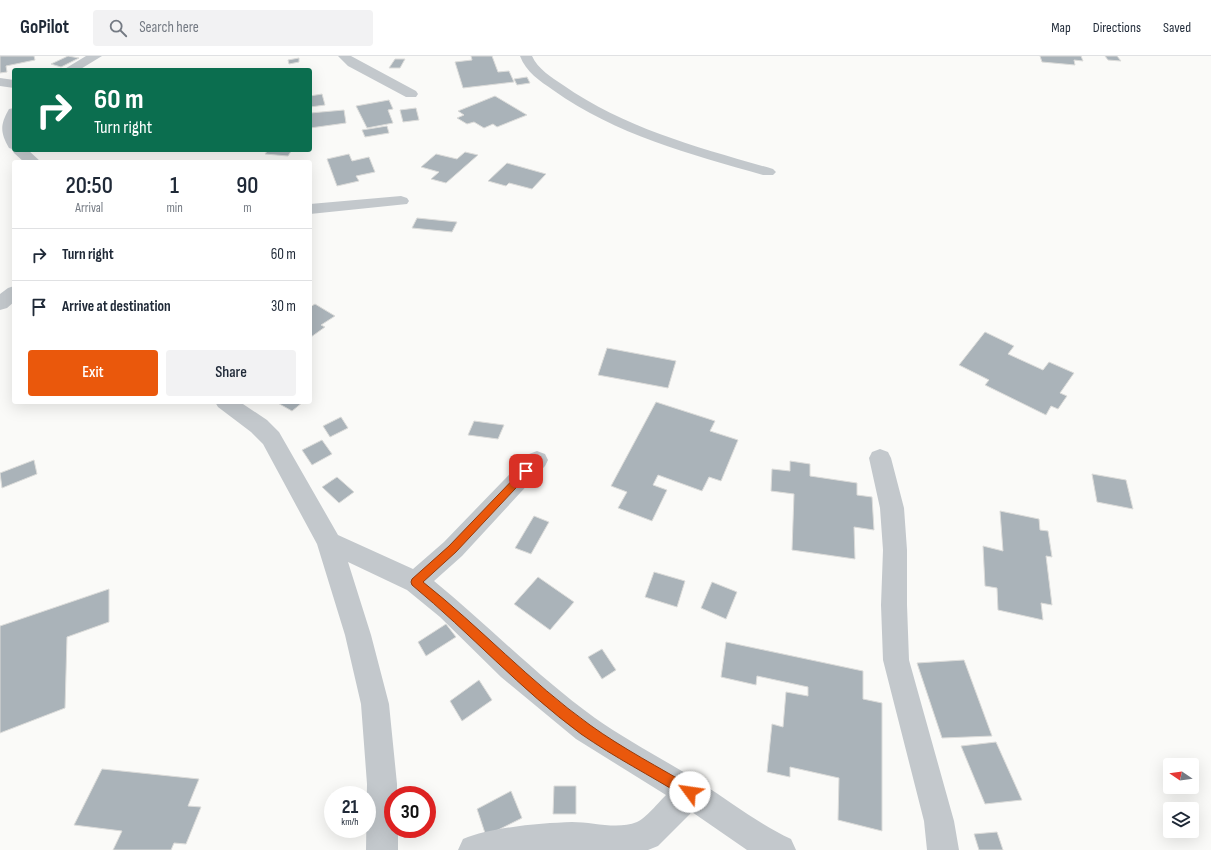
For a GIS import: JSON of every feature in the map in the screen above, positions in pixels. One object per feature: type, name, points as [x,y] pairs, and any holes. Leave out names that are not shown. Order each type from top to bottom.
[{"type":"street","points":[[73,68],[96,56]]},
{"type":"street","points":[[344,56],[352,63],[412,94]]},
{"type":"street","points":[[526,56],[534,70],[591,111],[623,126],[676,145],[768,172]]},
{"type":"street","points":[[0,82],[12,84]]},
{"type":"street","points":[[12,116],[3,132],[12,143]]},
{"type":"street","points":[[22,152],[32,160]]},
{"type":"street","points":[[312,209],[402,201]]},
{"type":"street","points":[[0,304],[12,294]]},
{"type":"street","points":[[228,404],[259,426],[270,438],[329,542],[358,635],[376,704],[382,784],[382,850]]},
{"type":"street","points":[[880,458],[892,508],[895,550],[894,605],[896,660],[939,821],[943,850]]},
{"type":"street","points":[[416,582],[453,549],[537,460]]},
{"type":"street","points":[[329,542],[416,582],[449,608],[511,668],[586,730],[690,792],[763,842],[780,850]]},
{"type":"street","points":[[474,850],[513,843],[572,838],[625,841],[647,835],[690,792]]},
{"type":"building","points":[[0,56],[34,56],[35,60],[6,66],[7,72],[0,73]]},
{"type":"building","points":[[68,56],[79,58],[61,67],[51,64]]},
{"type":"building","points":[[471,56],[492,56],[498,72],[509,71],[514,82],[463,88],[455,62],[472,60]]},
{"type":"building","points":[[1040,56],[1081,56],[1083,61],[1074,60],[1075,65],[1042,62]]},
{"type":"building","points":[[1105,56],[1117,56],[1121,61],[1108,60]]},
{"type":"building","points":[[299,58],[299,62],[289,64],[288,60]]},
{"type":"building","points":[[395,59],[405,59],[400,68],[389,68]]},
{"type":"building","points":[[527,77],[530,83],[517,85],[514,79]]},
{"type":"building","points":[[322,94],[325,105],[312,107],[312,96]]},
{"type":"building","points":[[495,96],[527,115],[497,127],[493,124],[484,128],[474,122],[467,124],[457,118],[464,115],[458,111]]},
{"type":"building","points":[[389,100],[393,109],[388,110],[393,123],[367,128],[356,106]]},
{"type":"building","points":[[416,108],[419,120],[403,122],[400,110]]},
{"type":"building","points":[[344,110],[346,123],[312,128],[312,113]]},
{"type":"building","points":[[387,126],[389,133],[365,137],[362,130]]},
{"type":"building","points":[[266,152],[291,152],[288,156],[265,154]]},
{"type":"building","points":[[465,152],[478,155],[446,183],[431,179],[439,172],[421,167],[436,154],[457,159]]},
{"type":"building","points":[[349,154],[352,161],[369,157],[375,172],[356,176],[359,181],[337,186],[327,159]]},
{"type":"building","points":[[507,163],[546,174],[532,189],[509,183],[506,186],[488,181]]},
{"type":"building","points":[[417,218],[457,222],[452,232],[412,228]]},
{"type":"building","points":[[315,304],[335,316],[321,325],[325,327],[312,336],[312,306]]},
{"type":"building","points":[[985,332],[1014,346],[1008,354],[1043,370],[1049,362],[1074,373],[1060,393],[1067,396],[1058,409],[1051,406],[1046,415],[985,385],[989,380],[959,365]]},
{"type":"building","points":[[607,348],[676,361],[668,388],[598,375]]},
{"type":"building","points":[[656,402],[715,421],[710,431],[738,440],[721,481],[709,477],[702,491],[658,475],[653,485],[667,490],[652,521],[618,508],[627,492],[611,486]]},
{"type":"building","points":[[280,404],[301,404],[292,411]]},
{"type":"building","points":[[341,417],[348,428],[330,437],[323,426]]},
{"type":"building","points":[[474,421],[504,425],[498,439],[468,435]]},
{"type":"building","points":[[322,440],[332,454],[312,465],[302,450]]},
{"type":"building","points":[[34,460],[37,474],[2,488],[0,473]]},
{"type":"building","points":[[790,461],[810,464],[810,476],[857,483],[857,495],[872,497],[874,530],[854,527],[855,559],[792,550],[794,494],[771,491],[772,469],[790,471]]},
{"type":"building","points":[[1092,474],[1126,480],[1133,509],[1097,502]]},
{"type":"building","points":[[337,477],[354,492],[339,503],[322,487]]},
{"type":"building","points":[[1000,511],[1039,519],[1040,530],[1048,531],[1052,557],[1046,556],[1052,605],[1041,603],[1043,620],[998,610],[997,588],[985,586],[983,546],[1003,551]]},
{"type":"building","points":[[534,516],[549,522],[531,554],[515,548]]},
{"type":"building","points":[[654,572],[685,581],[677,607],[645,597]]},
{"type":"building","points":[[538,577],[574,602],[550,630],[514,604]]},
{"type":"building","points":[[712,582],[737,592],[726,619],[701,608]]},
{"type":"building","points":[[109,589],[109,622],[67,637],[65,708],[0,733],[0,626]]},
{"type":"building","points":[[446,624],[456,637],[426,656],[418,642]]},
{"type":"building","points":[[726,642],[863,671],[863,699],[882,703],[882,831],[838,820],[839,778],[790,767],[790,777],[767,772],[772,724],[783,727],[786,692],[808,696],[808,687],[757,676],[756,685],[721,677]]},
{"type":"building","points":[[602,649],[616,670],[602,679],[588,657]]},
{"type":"building","points":[[964,660],[992,736],[942,738],[917,663]]},
{"type":"building","points":[[479,680],[492,700],[462,721],[450,701]]},
{"type":"building","points":[[996,742],[1022,800],[985,804],[961,746]]},
{"type":"building","points":[[102,769],[199,779],[188,806],[201,807],[186,844],[174,843],[171,850],[113,850],[122,831],[74,825]]},
{"type":"building","points":[[554,786],[576,786],[576,814],[553,814]]},
{"type":"building","points":[[511,791],[522,818],[486,836],[477,809]]},
{"type":"building","points":[[997,832],[1003,850],[979,850],[974,834]]},
{"type":"route","points":[[526,471],[453,549],[416,582],[449,608],[511,668],[586,730],[690,792]]}]
